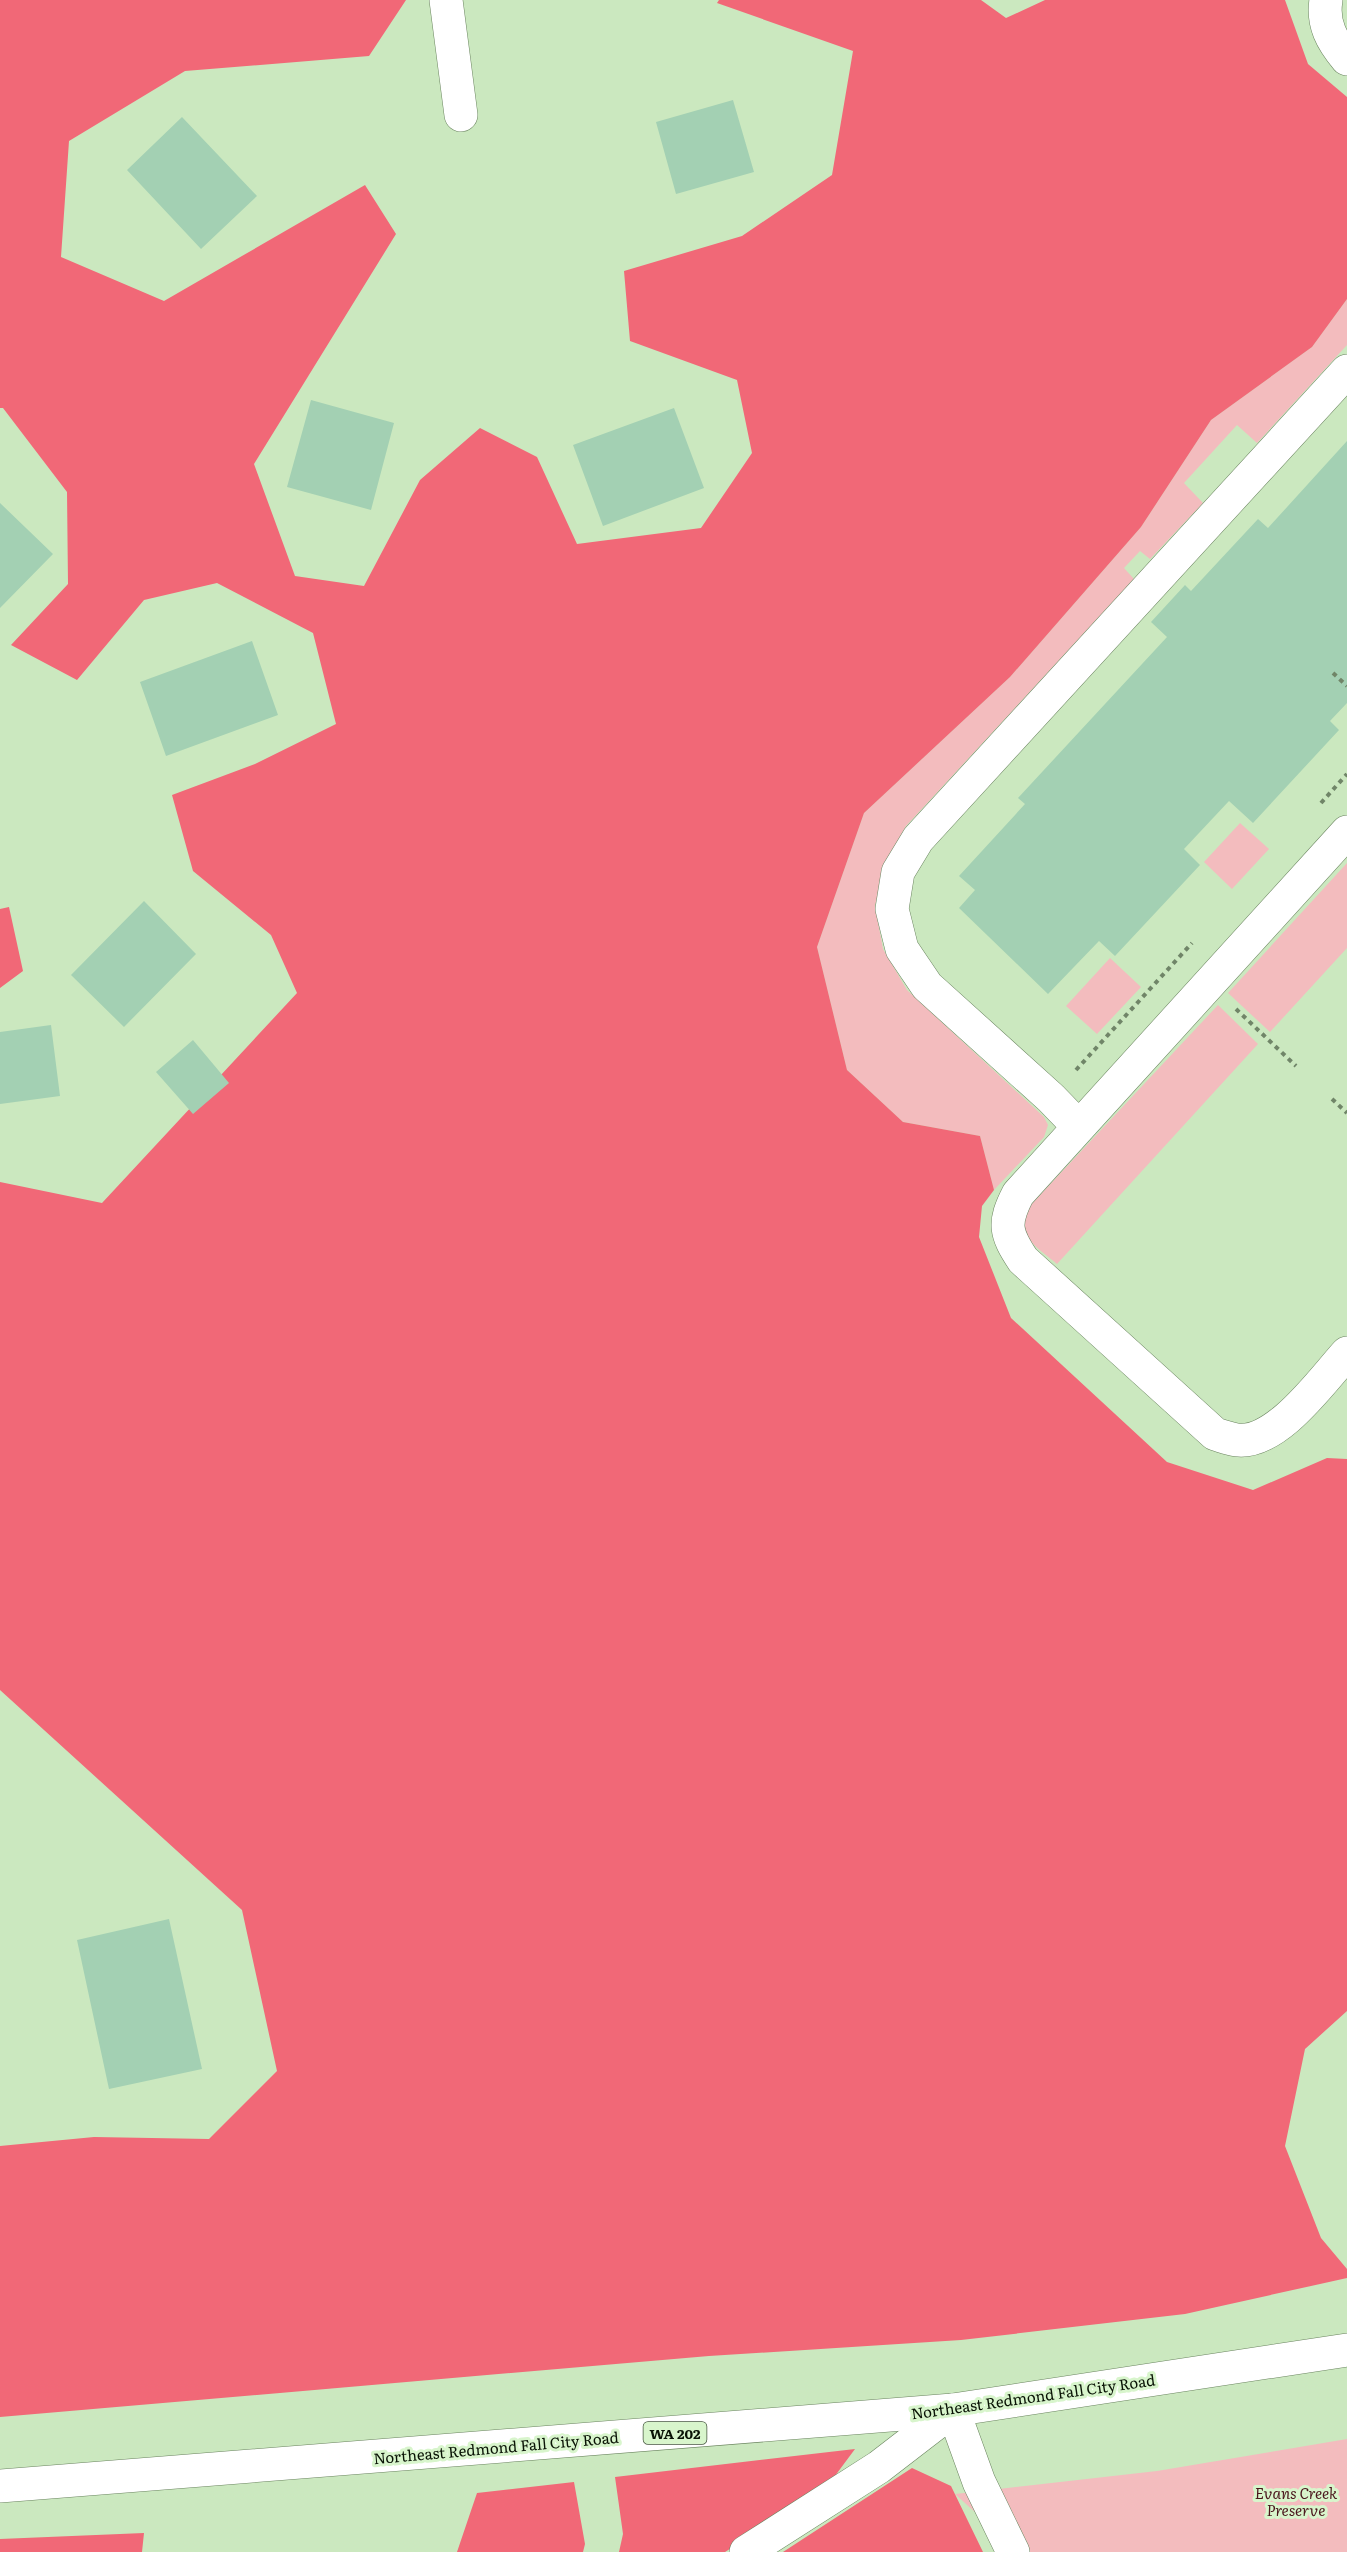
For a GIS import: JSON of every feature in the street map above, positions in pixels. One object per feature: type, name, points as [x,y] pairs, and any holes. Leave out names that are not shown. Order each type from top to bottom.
[{"type":"main road","points":[[446,0],[461,115]]},
{"type":"main road","points":[[1326,0],[1323,13],[1332,41],[1347,59]]},
{"type":"main road","points":[[1079,1127],[1051,1098],[927,986],[902,949],[892,909],[898,872],[918,839],[1347,371]]},
{"type":"main road","points":[[1347,832],[1018,1194],[1009,1212],[1008,1238],[1023,1260],[1215,1434],[1239,1441],[1261,1436],[1277,1428],[1347,1353]]},
{"type":"main road","name":"Northeast Redmond Fall City Road","points":[[0,2486],[953,2410],[1347,2350]]},
{"type":"main road","points":[[746,2552],[879,2467],[953,2410],[979,2482],[1012,2552]]},
{"type":"path","points":[[1333,673],[1347,686]]},
{"type":"path","points":[[1233,1006],[1296,1066]]},
{"type":"path","points":[[1332,1099],[1347,1113]]},
{"type":"green space","points":[[1347,299],[1347,345],[1257,443],[1237,425],[1184,483],[1203,503],[1150,559],[1140,551],[1124,568],[1134,579],[906,826],[885,863],[875,906],[883,949],[907,990],[1044,1117],[1048,1125],[1044,1137],[994,1190],[980,1136],[903,1122],[847,1070],[817,947],[864,813],[1010,677],[1141,527],[1211,420],[1312,347]]},
{"type":"green space","points":[[1240,823],[1269,849],[1232,889],[1204,862]]},
{"type":"green space","points":[[1347,863],[1347,948],[1270,1032],[1228,993]]},
{"type":"green space","points":[[1110,958],[1141,987],[1097,1034],[1066,1006]]},
{"type":"green space","points":[[1218,1005],[1258,1044],[1057,1264],[1036,1247],[1027,1235],[1025,1219],[1027,1209]]},
{"type":"green space","name":"Evans Creek Preserve","points":[[1347,2439],[1347,2552],[1019,2552],[955,2494],[1157,2471]]},
{"type":"shaded area","points":[[0,0],[406,0],[369,56],[185,71],[69,141],[61,257],[164,301],[365,185],[396,234],[254,464],[295,576],[364,586],[420,480],[480,428],[537,457],[577,544],[701,528],[752,453],[737,380],[630,341],[624,271],[742,236],[832,175],[853,51],[717,3],[719,0],[981,0],[1006,18],[1045,0],[1285,0],[1308,64],[1347,97],[1347,299],[1312,347],[1211,420],[1141,527],[1010,677],[864,813],[817,947],[847,1070],[903,1122],[980,1136],[994,1190],[982,1206],[979,1237],[1011,1318],[1167,1462],[1253,1490],[1327,1458],[1347,1459],[1347,2011],[1305,2049],[1285,2146],[1321,2238],[1347,2269],[1347,2278],[1185,2314],[961,2340],[709,2356],[0,2417],[0,2146],[94,2137],[209,2139],[277,2071],[242,1910],[0,1690],[0,1182],[102,1203],[297,993],[271,935],[193,871],[172,795],[255,764],[336,724],[313,633],[217,583],[144,600],[77,680],[11,645],[68,584],[67,492],[3,408],[0,408]]},
{"type":"shaded area","points":[[9,907],[23,971],[0,988],[0,909]]},
{"type":"shaded area","points":[[855,2449],[826,2488],[725,2552],[619,2552],[623,2534],[615,2477]]},
{"type":"shaded area","points":[[912,2468],[951,2486],[983,2552],[783,2552]]},
{"type":"shaded area","points":[[574,2482],[585,2544],[583,2552],[457,2552],[477,2493]]},
{"type":"shaded area","points":[[144,2533],[142,2552],[0,2552],[0,2539]]},
{"type":"building","points":[[733,100],[754,172],[676,194],[656,122]]},
{"type":"building","points":[[182,117],[257,196],[201,249],[127,170]]},
{"type":"building","points":[[311,400],[394,423],[371,510],[287,487]]},
{"type":"building","points":[[674,408],[704,488],[603,526],[573,445]]},
{"type":"building","points":[[1347,441],[1347,703],[1330,721],[1339,730],[1253,823],[1229,801],[1184,849],[1200,865],[1115,956],[1099,941],[1048,994],[959,908],[975,890],[959,876],[1025,804],[1018,798],[1167,637],[1151,622],[1185,585],[1191,591],[1258,519],[1268,528]]},
{"type":"building","points":[[0,503],[53,554],[0,608]]},
{"type":"building","points":[[252,641],[278,715],[166,756],[140,682]]},
{"type":"building","points":[[144,901],[196,954],[124,1027],[71,975]]},
{"type":"building","points":[[51,1025],[60,1096],[0,1104],[0,1032]]},
{"type":"building","points":[[193,1040],[229,1083],[193,1114],[156,1072]]},
{"type":"building","points":[[169,1919],[202,2069],[109,2089],[77,1940]]}]
